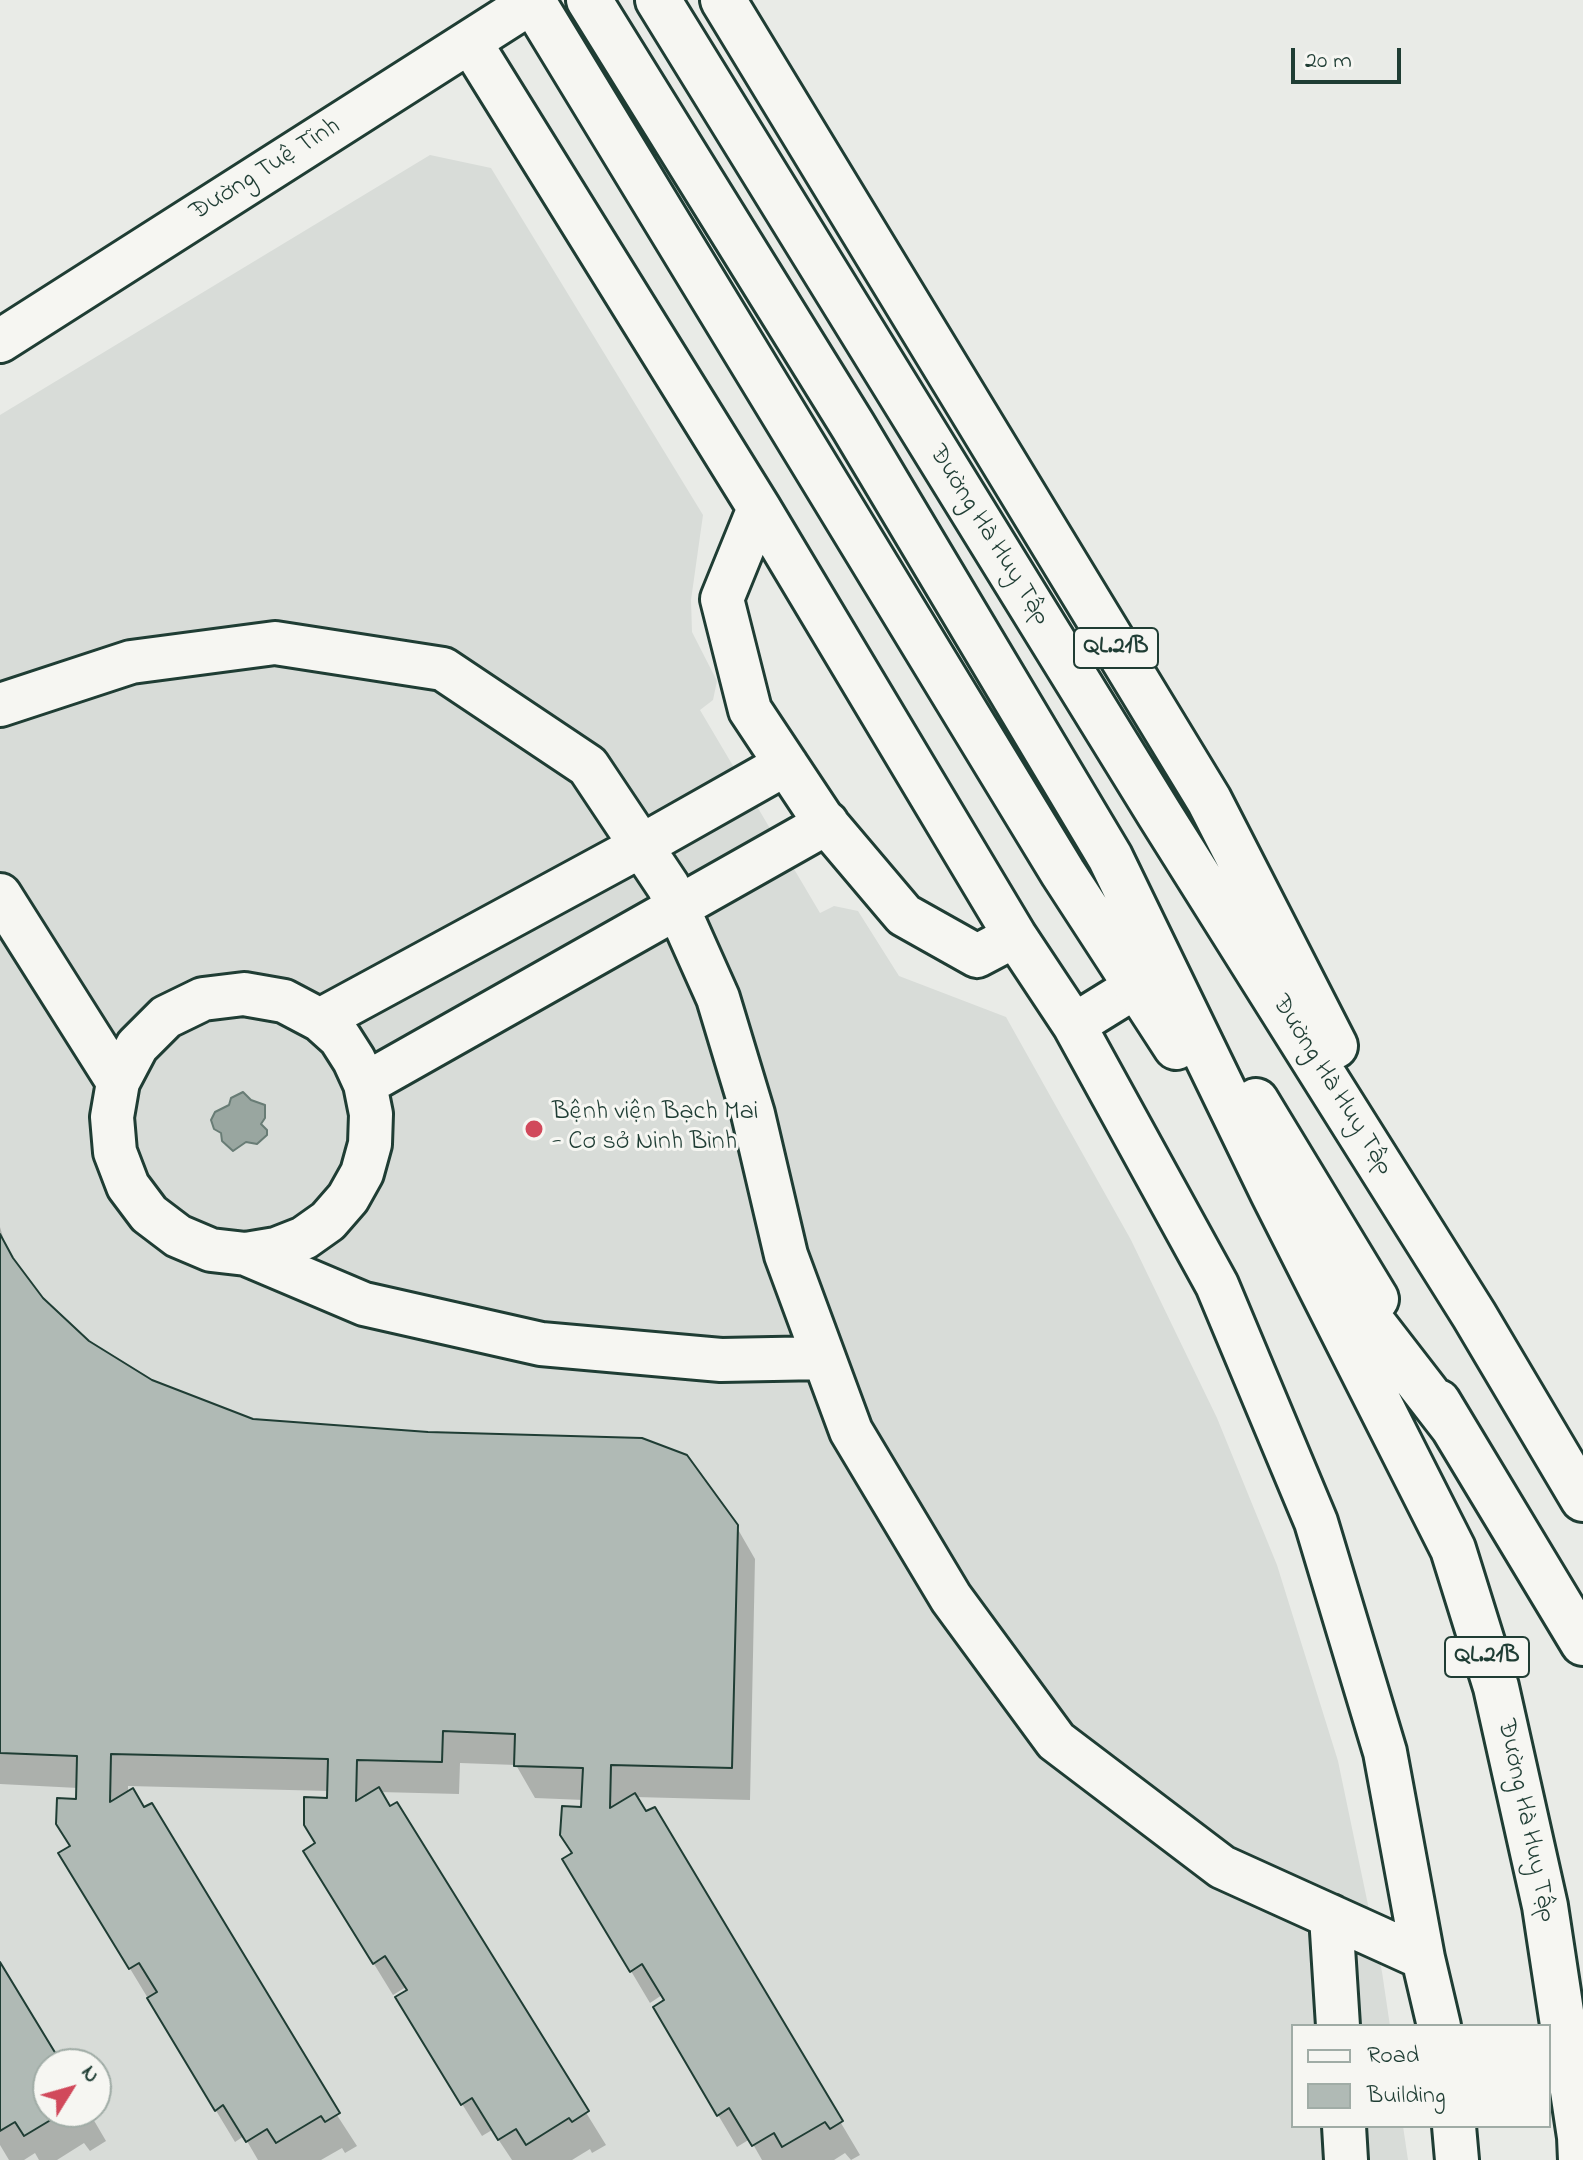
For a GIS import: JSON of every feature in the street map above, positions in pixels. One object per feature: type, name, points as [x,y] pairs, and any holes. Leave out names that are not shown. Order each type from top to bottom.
[{"type":"highway","name":"Đường Hà Huy Tập","points":[[589,0],[853,426],[1583,1643]]},
{"type":"highway","name":"Đường Hà Huy Tập","points":[[658,0],[1160,815],[1474,1315],[1583,1499]]},
{"type":"highway","name":"Đường Hà Huy Tập","points":[[723,0],[1209,800],[1474,1315]]},
{"type":"highway","name":"Đường Hà Huy Tập","points":[[533,1],[1054,860],[1273,1193]]},
{"type":"highway","name":"Đường Hà Huy Tập","points":[[1110,857],[1273,1193],[1453,1549],[1496,1687],[1545,1906],[1581,2160]]},
{"type":"highway","points":[[1273,1193],[1453,1427]]},
{"type":"street","name":"Đường Tuệ Tĩnh","points":[[0,341],[533,1]]},
{"type":"street","points":[[470,42],[759,508],[1015,936],[1074,1025],[1217,1285],[1316,1522],[1385,1752],[1423,1958],[1439,2024]]},
{"type":"street","points":[[759,508],[722,599],[750,710],[827,823],[904,915],[977,956],[1015,936]]},
{"type":"street","points":[[0,705],[131,662],[275,643],[443,669],[588,766],[668,886],[718,998],[753,1114],[786,1255],[851,1431],[951,1598],[1056,1741],[1222,1867],[1423,1958]]},
{"type":"street","points":[[320,1020],[786,764]]},
{"type":"street","points":[[365,1084],[827,823]]},
{"type":"street","points":[[0,895],[118,1082]]},
{"type":"street","points":[[1074,1025],[1137,986]]},
{"type":"street","points":[[244,994],[284,1001],[320,1020],[340,1038],[354,1060],[365,1084],[371,1114],[370,1144],[362,1173],[348,1198],[328,1221],[304,1238],[276,1249],[246,1254],[211,1250],[178,1236],[149,1214],[128,1186],[115,1152],[112,1117],[118,1082],[137,1046],[166,1017],[203,999],[244,994]]},
{"type":"street","points":[[246,1254],[364,1304],[541,1344],[721,1360],[824,1358]]},
{"type":"street","points":[[1331,1916],[1338,2024]]},
{"type":"street","points":[[1344,2128],[1346,2160]]},
{"type":"street","points":[[1454,2128],[1457,2160]]},
{"type":"shaded area","name":"Bệnh viện Bạch Mai - Cơ sở Ninh Bình","points":[[430,155],[491,168],[703,515],[691,600],[692,632],[717,681],[713,700],[700,710],[820,913],[834,906],[858,911],[899,976],[1006,1017],[1131,1240],[1217,1418],[1277,1565],[1338,1761],[1382,1972],[1390,2024],[1291,2024],[1291,2128],[1403,2128],[1408,2160],[0,2160],[0,415]]},
{"type":"shaded area","points":[[243,1092],[251,1100],[265,1105],[265,1118],[261,1124],[267,1135],[257,1144],[246,1142],[233,1151],[222,1141],[221,1133],[214,1129],[211,1120],[215,1112],[229,1105],[231,1098]]},
{"type":"building","points":[[0,1234],[13,1258],[43,1298],[89,1341],[152,1380],[253,1419],[428,1432],[642,1438],[687,1455],[738,1525],[732,1768],[611,1765],[610,1808],[635,1793],[646,1811],[655,1807],[843,2121],[830,2129],[825,2122],[782,2147],[774,2133],[752,2146],[729,2108],[717,2116],[653,2007],[664,2000],[642,1964],[630,1972],[562,1859],[572,1853],[560,1835],[562,1806],[581,1807],[583,1768],[514,1766],[515,1734],[443,1731],[442,1762],[357,1760],[356,1801],[379,1787],[390,1806],[397,1802],[589,2111],[572,2122],[569,2118],[526,2145],[516,2129],[498,2140],[472,2098],[461,2105],[395,1997],[407,1990],[385,1956],[373,1964],[303,1851],[315,1843],[304,1825],[304,1797],[327,1798],[328,1759],[111,1754],[110,1802],[133,1788],[144,1807],[152,1803],[340,2113],[325,2122],[321,2116],[276,2143],[267,2129],[246,2142],[223,2105],[215,2111],[147,1998],[157,1992],[139,1963],[129,1969],[58,1853],[70,1846],[56,1824],[57,1798],[76,1799],[77,1756],[0,1753]]},
{"type":"building","points":[[0,1962],[52,2048],[32,2048],[32,2128],[37,2128],[24,2136],[15,2122],[0,2131]]},
{"type":"place","name":"Bệnh viện Bạch Mai - Cơ sở Ninh Bình","points":[[534,1129]]}]
